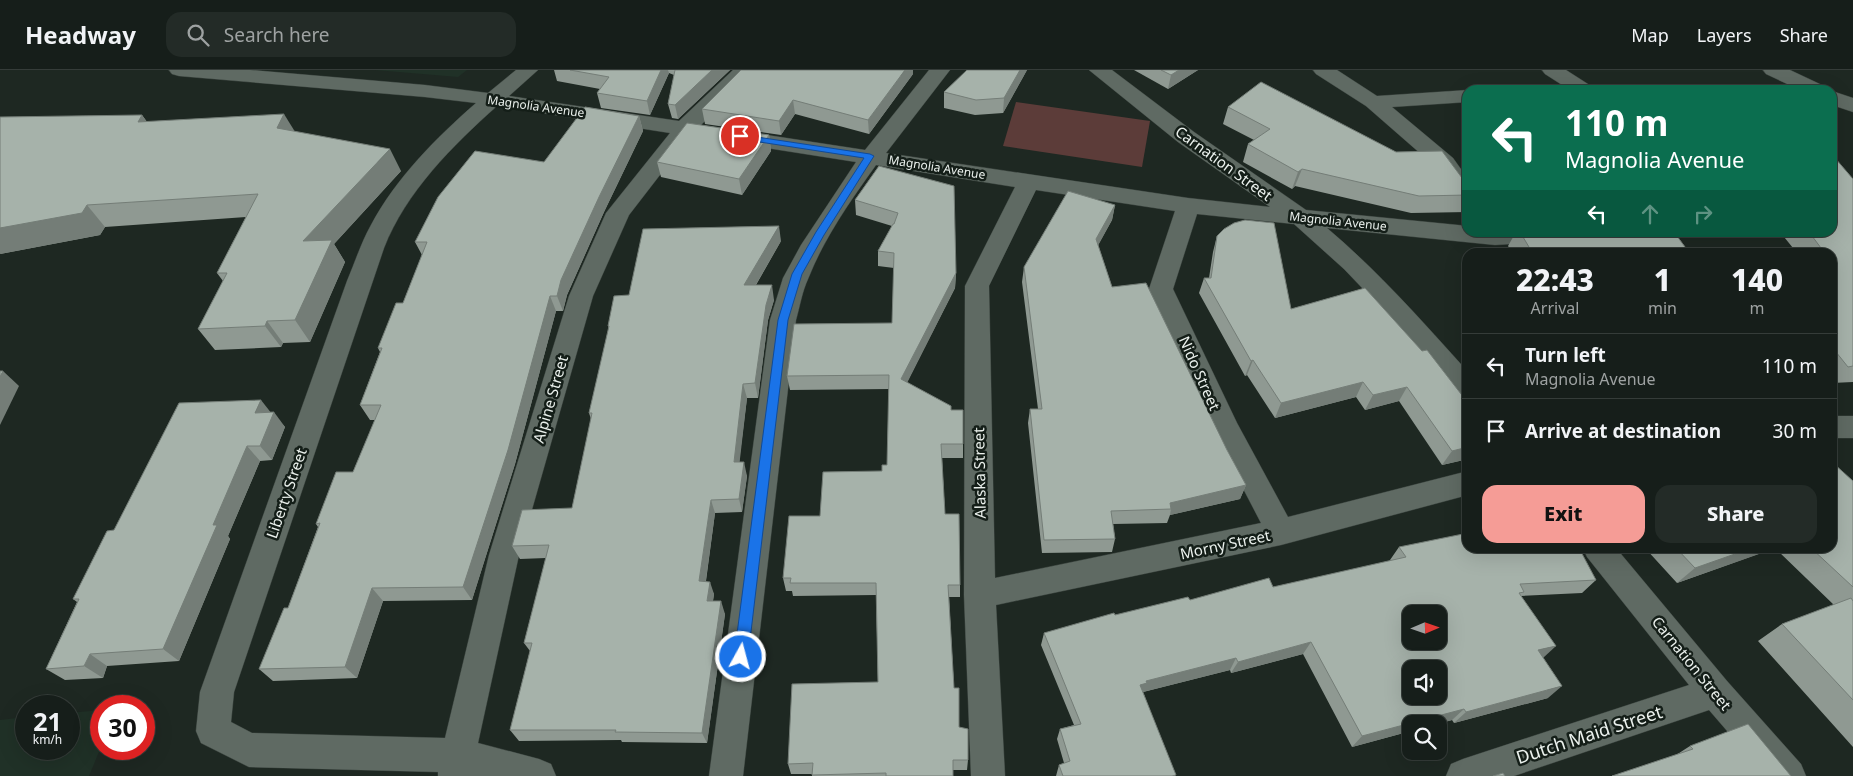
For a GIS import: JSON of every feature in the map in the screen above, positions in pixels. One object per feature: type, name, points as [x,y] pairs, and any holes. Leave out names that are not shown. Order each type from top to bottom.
[{"type":"street","name":"Magnolia Avenue","points":[[178,70],[425,92],[490,100],[870,156],[1188,206],[1462,232]]},
{"type":"street","name":"Liberty Street","points":[[456,766],[249,750],[213,731],[221,683],[360,281],[386,219],[428,161],[490,100],[528,70]]},
{"type":"street","name":"Alpine Street","points":[[456,766],[504,555],[581,296],[618,213],[685,128],[745,70]]},
{"type":"street","points":[[726,776],[783,320],[797,274],[820,234],[870,156],[940,70]]},
{"type":"street","name":"Carnation Street","points":[[1099,70],[1186,136],[1300,217],[1353,263],[1396,308],[1462,384]]},
{"type":"street","points":[[1323,70],[1373,102],[1445,163],[1462,188]]},
{"type":"street","points":[[1552,70],[1576,85]]},
{"type":"street","points":[[1773,70],[1806,85]]},
{"type":"street","points":[[1373,102],[1462,96]]},
{"type":"street","points":[[1837,99],[1853,106]]},
{"type":"street","name":"Alaska Street","points":[[988,776],[980,595],[977,286],[1029,182]]},
{"type":"street","name":"Nido Street","points":[[1188,206],[1161,289],[1224,425],[1282,532]]},
{"type":"street","points":[[1837,427],[1853,427]]},
{"type":"street","name":"Morny Street","points":[[980,595],[1282,532],[1462,485]]},
{"type":"street","name":"Carnation Street","points":[[1602,553],[1715,692],[1789,776]]},
{"type":"street","name":"Dutch Maid Street","points":[[1462,776],[1715,692]]},
{"type":"street","points":[[456,766],[539,776]]},
{"type":"shaded area","points":[[375,70],[467,70],[458,77]]},
{"type":"shaded area","points":[[1016,102],[1150,121],[1142,167],[1003,146]]},
{"type":"shaded area","points":[[90,711],[90,760],[96,760],[89,776],[0,776],[0,720],[15,718],[15,760],[80,760],[80,712]]},
{"type":"building","points":[[570,70],[661,70],[647,101],[597,93],[609,77]]},
{"type":"building","points":[[675,70],[712,70],[675,105],[668,104]]},
{"type":"building","points":[[741,70],[905,70],[868,120],[793,100],[779,121],[702,109]]},
{"type":"building","points":[[967,70],[1020,70],[1004,98],[976,100],[944,92]]},
{"type":"building","points":[[1161,70],[1179,70],[1171,75]]},
{"type":"building","points":[[1261,82],[1396,152],[1442,151],[1462,178],[1462,195],[1419,196],[1302,169],[1298,172],[1248,144],[1270,129],[1228,107]]},
{"type":"building","points":[[585,107],[639,116],[561,280],[557,296],[550,296],[508,450],[463,587],[372,588],[345,667],[259,669],[284,608],[288,608],[320,523],[316,524],[336,472],[353,472],[381,405],[360,405],[382,348],[378,348],[396,303],[403,303],[427,242],[415,242],[438,197],[475,151],[544,162]]},
{"type":"building","points":[[284,114],[277,128],[390,149],[303,241],[332,240],[295,320],[267,321],[265,326],[198,329],[227,273],[217,273],[258,194],[87,205],[82,213],[0,228],[0,117],[142,115],[138,122]]},
{"type":"building","points":[[687,123],[769,135],[739,179],[657,162]]},
{"type":"building","points":[[1837,160],[1853,179],[1853,366],[1848,367],[1837,353],[1837,248],[1821,248],[1813,237],[1837,237]]},
{"type":"building","points":[[879,166],[954,186],[956,273],[901,379],[951,406],[951,410],[963,410],[963,444],[941,444],[945,514],[959,514],[960,585],[948,585],[954,688],[959,688],[959,727],[968,729],[968,760],[953,760],[953,776],[886,776],[886,773],[812,775],[813,763],[788,764],[792,684],[878,682],[876,583],[790,583],[791,578],[783,578],[789,516],[820,516],[823,472],[882,471],[882,465],[887,465],[889,375],[787,376],[794,324],[892,323],[894,253],[878,251],[894,224],[898,213],[855,200]]},
{"type":"building","points":[[1068,191],[1115,205],[1096,239],[1112,287],[1146,283],[1246,485],[1170,503],[1171,509],[1111,511],[1115,539],[1044,540],[1030,409],[1042,409],[1024,267]]},
{"type":"building","points":[[1245,220],[1274,223],[1291,309],[1365,288],[1422,351],[1427,350],[1462,395],[1462,448],[1452,451],[1407,387],[1373,395],[1363,382],[1281,403],[1253,360],[1251,361],[1204,278],[1211,278],[1217,236],[1234,223]]},
{"type":"building","points":[[779,226],[744,285],[772,285],[766,305],[755,383],[743,384],[734,462],[744,462],[739,499],[711,500],[699,581],[710,582],[707,601],[721,601],[702,733],[615,732],[616,730],[510,730],[532,643],[524,643],[549,545],[512,546],[522,510],[572,508],[592,413],[589,413],[614,296],[629,295],[643,229]]},
{"type":"building","points":[[1523,237],[1678,237],[1686,248],[1530,248]]},
{"type":"building","points":[[261,400],[255,413],[274,412],[260,446],[247,446],[213,525],[217,525],[163,649],[90,654],[84,666],[46,669],[79,599],[73,599],[107,531],[114,530],[179,403]]},
{"type":"building","points":[[1837,467],[1853,481],[1853,587],[1816,553],[1837,553]]},
{"type":"building","points":[[1462,534],[1462,553],[1582,553],[1596,580],[1520,584],[1524,592],[1519,593],[1556,646],[1538,650],[1562,686],[1466,712],[1464,709],[1441,715],[1402,715],[1402,725],[1362,736],[1311,642],[1238,662],[1236,658],[1146,681],[1147,683],[1140,685],[1176,775],[1063,776],[1059,765],[1070,761],[1060,729],[1081,724],[1044,633],[1114,613],[1115,615],[1188,597],[1190,600],[1269,578],[1273,587],[1406,557],[1399,547]]},
{"type":"building","points":[[1681,553],[1738,553],[1695,568]]},
{"type":"building","points":[[1851,598],[1853,601],[1853,700],[1782,624]]},
{"type":"building","points":[[1748,724],[1791,776],[1612,776],[1693,749],[1690,746]]},
{"type":"building","points":[[1503,773],[1505,776],[1493,776]]},
{"type":"route","points":[[740,136],[870,156],[797,274],[783,320],[741,657]]}]
